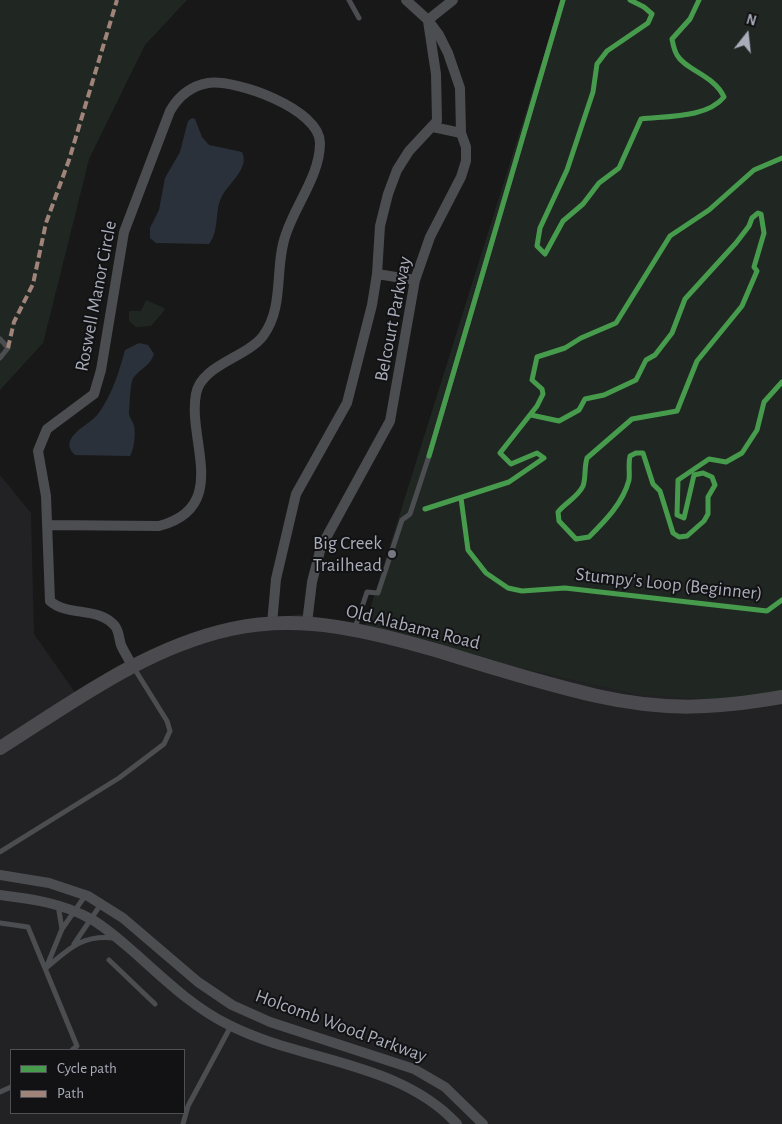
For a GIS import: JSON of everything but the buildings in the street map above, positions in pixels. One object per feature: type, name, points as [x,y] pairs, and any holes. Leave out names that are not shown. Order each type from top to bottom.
[{"type":"main road","name":"Old Alabama Road","points":[[0,748],[132,666],[160,652],[216,633],[272,624],[307,623],[355,628],[598,696],[648,705],[676,708],[714,706],[782,697]]},
{"type":"street","name":"Belcourt Parkway","points":[[307,623],[312,582],[321,546],[390,420],[415,280],[430,237],[461,177],[466,161],[466,147],[461,133],[462,99],[447,52],[439,35],[428,20],[406,0]]},
{"type":"street","points":[[454,0],[428,20],[438,111],[433,127],[461,133]]},
{"type":"street","points":[[433,55],[447,52]]},
{"type":"street","name":"Roswell Manor Circle","points":[[47,525],[159,526],[174,522],[192,509],[201,480],[201,455],[195,410],[198,385],[204,376],[254,344],[268,328],[275,310],[285,236],[316,168],[320,142],[315,126],[286,103],[231,85],[213,83],[190,90],[172,106],[124,232],[101,370],[94,394],[58,419],[47,429],[41,440],[38,451],[46,496],[47,525],[50,601],[70,609],[97,614],[108,620],[117,628],[121,644],[132,666]]},
{"type":"street","name":"Belcourt Parkway","points":[[272,624],[276,579],[296,494],[347,403],[372,305],[377,274],[380,226],[388,194],[397,170],[408,151],[433,127]]},
{"type":"street","points":[[377,274],[415,280]]},
{"type":"street","name":"Holcomb Wood Parkway","points":[[0,875],[48,883],[85,895],[123,918],[198,982],[232,1005],[270,1022],[414,1069],[445,1087],[483,1124]]},
{"type":"street","name":"Holcomb Wood Parkway","points":[[0,895],[58,905],[92,920],[117,938],[206,1013],[274,1044],[366,1071],[412,1089],[446,1112],[457,1124]]},
{"type":"lane","points":[[350,0],[359,18]]},
{"type":"lane","points":[[355,628],[367,592],[378,593],[402,520],[410,514],[424,472],[563,0]]},
{"type":"lane","points":[[0,339],[8,348],[0,358]]},
{"type":"lane","points":[[0,852],[119,778],[164,744],[170,732],[167,721],[132,666]]},
{"type":"lane","points":[[46,968],[62,930],[85,895]]},
{"type":"lane","points":[[46,968],[74,945],[102,904]]},
{"type":"lane","points":[[58,905],[62,930]]},
{"type":"lane","points":[[0,923],[28,927],[77,1046],[73,1049]]},
{"type":"lane","points":[[74,945],[96,936],[117,938]]},
{"type":"lane","points":[[109,960],[155,1004]]},
{"type":"lane","points":[[183,1124],[188,1106],[231,1026]]},
{"type":"shaded area","points":[[0,0],[187,0],[145,45],[89,159],[43,343],[0,390]]},
{"type":"shaded area","points":[[561,0],[782,0],[782,691],[734,701],[634,694],[511,666],[365,625]]},
{"type":"shaded area","points":[[192,118],[195,119],[202,137],[209,145],[242,152],[243,164],[238,175],[222,196],[218,208],[215,233],[209,244],[156,243],[150,238],[150,228],[159,210],[165,178],[180,152],[188,121]]},
{"type":"shaded area","points":[[146,300],[164,308],[164,311],[151,326],[136,327],[129,321],[129,311],[141,311]]},
{"type":"shaded area","points":[[139,343],[148,345],[154,354],[148,364],[134,377],[132,383],[129,413],[135,433],[134,446],[130,456],[75,455],[69,443],[72,437],[91,421],[103,407],[118,375],[125,350]]},
{"type":"shaded area","points":[[0,475],[31,513],[34,634],[81,701],[124,672],[223,627],[300,614],[369,626],[511,666],[634,694],[782,691],[782,1124],[0,1124]]},
{"type":"marked path","points":[[8,348],[14,322],[33,284],[46,223],[69,160],[117,0]]},
{"type":"cycle path","points":[[429,456],[563,0]]},
{"type":"cycle path","points":[[630,0],[644,7],[652,14],[648,23],[607,51],[597,64],[593,92],[567,170],[540,228],[537,246],[545,254],[563,221],[583,204],[599,183],[619,168],[641,119],[686,115],[708,109],[724,97],[714,83],[686,65],[677,55],[674,47],[672,39],[690,19],[699,0]]},
{"type":"cycle path","points":[[425,509],[509,482],[544,458],[537,453],[511,464],[500,453],[537,406],[543,394],[542,389],[532,380],[537,357],[565,348],[581,338],[616,323],[670,236],[709,210],[754,170],[782,158]]},
{"type":"cycle path","points":[[531,415],[559,421],[579,410],[585,399],[604,395],[636,380],[646,360],[655,355],[672,333],[685,299],[736,243],[749,226],[752,218],[758,213],[761,214],[764,233],[754,267],[757,271],[742,306],[697,361],[677,411],[632,419],[587,458],[583,486],[558,512],[559,521],[576,539],[589,537],[618,504],[629,480],[630,456],[636,453],[643,453],[653,484],[660,491],[673,533],[679,537],[687,536],[704,521],[708,514],[708,497],[715,485],[712,477],[703,473],[694,475],[684,518],[677,515],[678,480],[709,459],[726,462],[742,453],[757,430],[764,402],[782,382]]},
{"type":"cycle path","name":"Stumpy's Loop (Beginner)","points":[[461,498],[468,550],[486,573],[508,588],[522,591],[565,588],[767,611],[782,600]]},
{"type":"place","name":"Big Creek Trailhead","points":[[392,554]]}]
